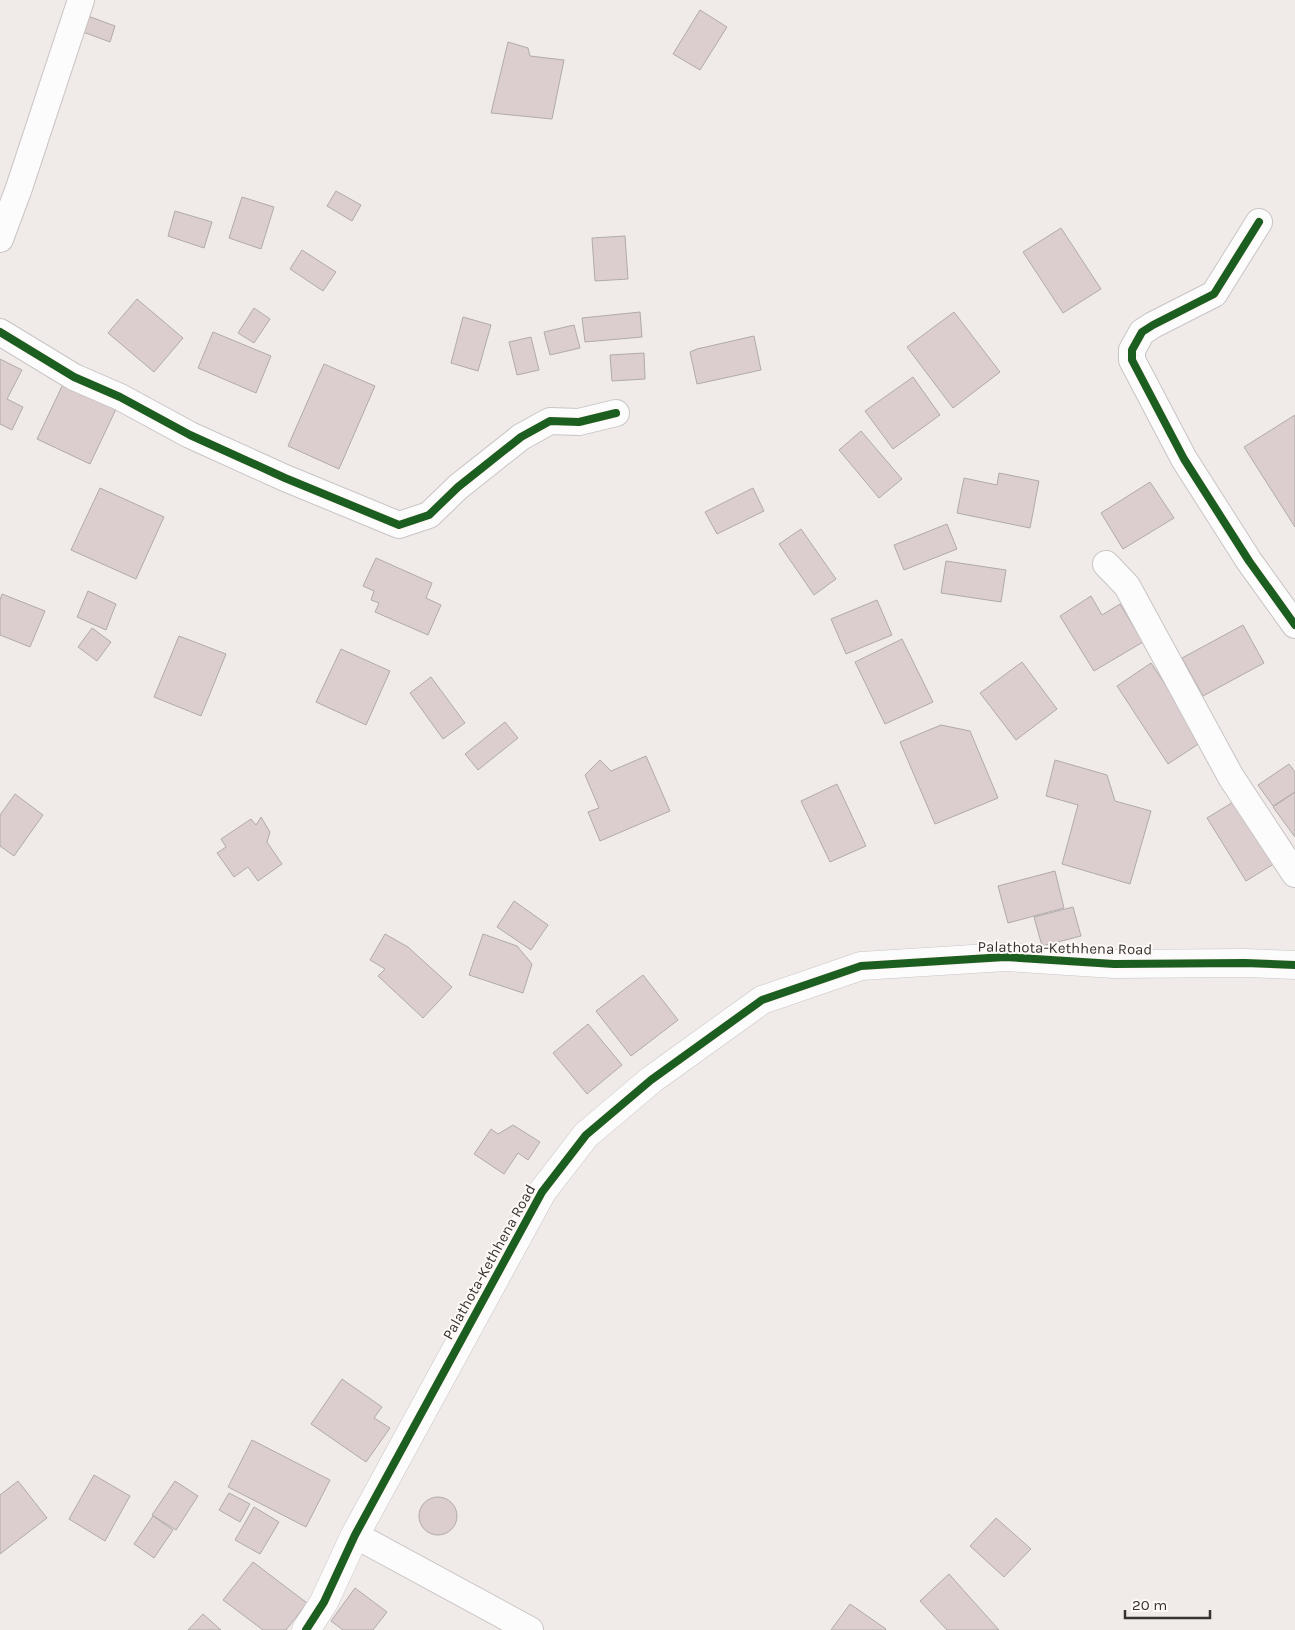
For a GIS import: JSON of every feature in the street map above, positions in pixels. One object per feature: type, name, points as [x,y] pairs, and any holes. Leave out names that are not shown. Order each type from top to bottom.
[{"type":"street","points":[[0,239],[19,188],[81,0]]},
{"type":"street","points":[[1259,222],[1214,294],[1153,324],[1142,332],[1132,350],[1132,360],[1189,466],[1249,561],[1295,625]]},
{"type":"street","points":[[0,332],[74,377],[120,397],[190,435],[285,478],[399,525],[429,515],[458,487],[520,437],[550,421],[579,422],[616,413]]},
{"type":"street","points":[[1106,564],[1127,586],[1231,777],[1295,874]]},
{"type":"street","name":"Palathota-Kethhena Road","points":[[306,1630],[324,1602],[355,1535],[542,1192],[586,1135],[651,1080],[762,1000],[861,966],[1006,957],[1114,964],[1245,963],[1295,965]]},
{"type":"street","points":[[355,1535],[530,1630]]},
{"type":"building","points":[[700,10],[727,27],[700,70],[673,54]]},
{"type":"building","points":[[88,16],[115,26],[110,42],[83,32]]},
{"type":"building","points":[[508,42],[528,48],[530,56],[564,60],[552,119],[491,113]]},
{"type":"building","points":[[336,191],[361,205],[352,221],[327,206]]},
{"type":"building","points":[[242,197],[274,207],[261,249],[229,238]]},
{"type":"building","points":[[175,211],[212,222],[204,248],[168,236]]},
{"type":"building","points":[[1061,228],[1101,289],[1063,313],[1023,252]]},
{"type":"building","points":[[625,236],[628,279],[595,281],[592,238]]},
{"type":"building","points":[[302,250],[336,272],[323,291],[290,269]]},
{"type":"building","points":[[137,299],[183,338],[154,372],[108,333]]},
{"type":"building","points":[[254,308],[270,319],[254,343],[238,333]]},
{"type":"building","points":[[640,312],[642,337],[585,342],[582,318]]},
{"type":"building","points":[[954,312],[1000,372],[953,408],[907,347]]},
{"type":"building","points":[[463,317],[491,325],[478,371],[451,363]]},
{"type":"building","points":[[574,325],[580,348],[550,355],[544,332]]},
{"type":"building","points":[[213,332],[271,356],[256,393],[198,368]]},
{"type":"building","points":[[754,336],[761,370],[697,384],[690,352]]},
{"type":"building","points":[[531,337],[539,370],[517,375],[509,342]]},
{"type":"building","points":[[644,353],[645,379],[612,381],[610,355]]},
{"type":"building","points":[[0,359],[22,370],[7,399],[23,407],[12,430],[0,424]]},
{"type":"building","points":[[324,364],[375,386],[339,469],[288,446]]},
{"type":"building","points":[[913,377],[940,415],[893,449],[865,411]]},
{"type":"building","points":[[64,382],[117,407],[90,464],[37,439]]},
{"type":"building","points":[[1295,415],[1295,527],[1244,447]]},
{"type":"building","points":[[861,431],[902,479],[879,498],[839,450]]},
{"type":"building","points":[[999,473],[1039,481],[1030,528],[957,513],[964,478],[997,485]]},
{"type":"building","points":[[1150,482],[1174,518],[1123,549],[1101,513]]},
{"type":"building","points":[[100,488],[164,517],[136,579],[71,550]]},
{"type":"building","points":[[753,488],[764,511],[717,534],[705,512]]},
{"type":"building","points":[[947,524],[957,549],[904,570],[894,545]]},
{"type":"building","points":[[801,529],[836,579],[814,595],[779,544]]},
{"type":"building","points":[[376,558],[432,583],[426,598],[441,605],[428,635],[375,612],[379,603],[371,600],[374,591],[363,586]]},
{"type":"building","points":[[946,561],[1006,570],[1001,602],[941,593]]},
{"type":"building","points":[[88,591],[116,604],[106,630],[77,617]]},
{"type":"building","points":[[2,594],[45,611],[30,647],[0,635],[0,600]]},
{"type":"building","points":[[1091,596],[1102,615],[1120,604],[1143,642],[1094,671],[1060,616]]},
{"type":"building","points":[[877,600],[892,635],[846,654],[831,619]]},
{"type":"building","points":[[1243,625],[1264,663],[1203,696],[1182,658]]},
{"type":"building","points":[[92,628],[111,642],[97,661],[78,647]]},
{"type":"building","points":[[179,636],[226,654],[201,716],[154,697]]},
{"type":"building","points":[[902,639],[933,702],[885,724],[855,662]]},
{"type":"building","points":[[341,649],[390,671],[366,725],[316,702]]},
{"type":"building","points":[[1022,662],[1057,709],[1016,740],[980,693]]},
{"type":"building","points":[[1151,663],[1203,741],[1168,764],[1117,686]]},
{"type":"building","points":[[431,677],[465,723],[443,739],[410,693]]},
{"type":"building","points":[[505,722],[518,738],[478,770],[465,754]]},
{"type":"building","points":[[941,725],[970,731],[998,798],[935,824],[900,742]]},
{"type":"building","points":[[646,756],[670,811],[600,841],[588,812],[599,808],[585,775],[600,760],[611,771]]},
{"type":"building","points":[[1055,760],[1107,775],[1115,801],[1151,811],[1130,884],[1062,864],[1078,805],[1046,796]]},
{"type":"building","points":[[1289,764],[1295,772],[1295,792],[1273,806],[1258,785]]},
{"type":"building","points":[[837,784],[866,846],[830,862],[801,801]]},
{"type":"building","points":[[1295,792],[1295,837],[1273,807]]},
{"type":"building","points":[[15,794],[43,815],[14,856],[0,846],[0,815]]},
{"type":"building","points":[[1238,799],[1277,862],[1246,881],[1207,818]]},
{"type":"building","points":[[261,817],[270,832],[267,842],[282,864],[258,881],[248,867],[234,877],[217,853],[226,847],[221,839],[251,819],[256,825]]},
{"type":"building","points":[[1055,871],[1064,908],[1008,923],[998,886]]},
{"type":"building","points":[[514,901],[548,925],[531,950],[497,927]]},
{"type":"building","points":[[1073,907],[1081,936],[1042,946],[1034,917]]},
{"type":"building","points":[[385,934],[408,947],[452,987],[423,1018],[378,976],[385,969],[370,960]]},
{"type":"building","points":[[483,934],[517,946],[532,964],[523,993],[469,975]]},
{"type":"building","points":[[643,975],[678,1020],[631,1056],[596,1011]]},
{"type":"building","points":[[588,1024],[622,1065],[587,1094],[553,1053]]},
{"type":"building","points":[[513,1125],[540,1142],[528,1160],[518,1153],[504,1174],[474,1154],[491,1129],[498,1134]]},
{"type":"building","points":[[342,1379],[382,1407],[374,1418],[390,1428],[366,1462],[311,1424]]},
{"type":"building","points":[[252,1440],[330,1480],[306,1527],[228,1487]]},
{"type":"building","points":[[94,1475],[130,1496],[105,1541],[69,1519]]},
{"type":"building","points":[[18,1481],[47,1518],[0,1554],[0,1495]]},
{"type":"building","points":[[175,1481],[198,1496],[176,1530],[152,1515]]},
{"type":"building","points":[[229,1493],[250,1504],[240,1522],[219,1510]]},
{"type":"building","points":[[438,1497],[451,1503],[457,1516],[451,1529],[438,1535],[425,1529],[419,1516],[425,1503]]},
{"type":"building","points":[[254,1507],[279,1522],[260,1554],[235,1540]]},
{"type":"building","points":[[153,1516],[173,1530],[154,1558],[134,1544]]},
{"type":"building","points":[[996,1518],[1031,1549],[1004,1577],[970,1546]]},
{"type":"building","points":[[253,1562],[307,1603],[286,1630],[263,1630],[223,1600]]},
{"type":"building","points":[[949,1574],[999,1630],[947,1630],[920,1601]]},
{"type":"building","points":[[355,1588],[387,1612],[373,1630],[343,1630],[331,1621]]},
{"type":"building","points":[[850,1604],[886,1629],[831,1630]]},
{"type":"building","points":[[203,1614],[221,1630],[188,1630]]},
{"type":"cycle path","points":[[1259,222],[1214,294],[1142,332],[1132,350],[1132,360],[1184,459],[1249,561],[1295,625]]},
{"type":"cycle path","points":[[0,332],[74,377],[120,397],[190,435],[285,478],[399,525],[429,515],[458,487],[521,437],[550,421],[579,422],[616,413]]},
{"type":"cycle path","points":[[306,1630],[324,1602],[355,1535],[542,1192],[586,1135],[651,1080],[762,1000],[861,966],[1005,957],[1114,964],[1245,963],[1295,965]]}]
